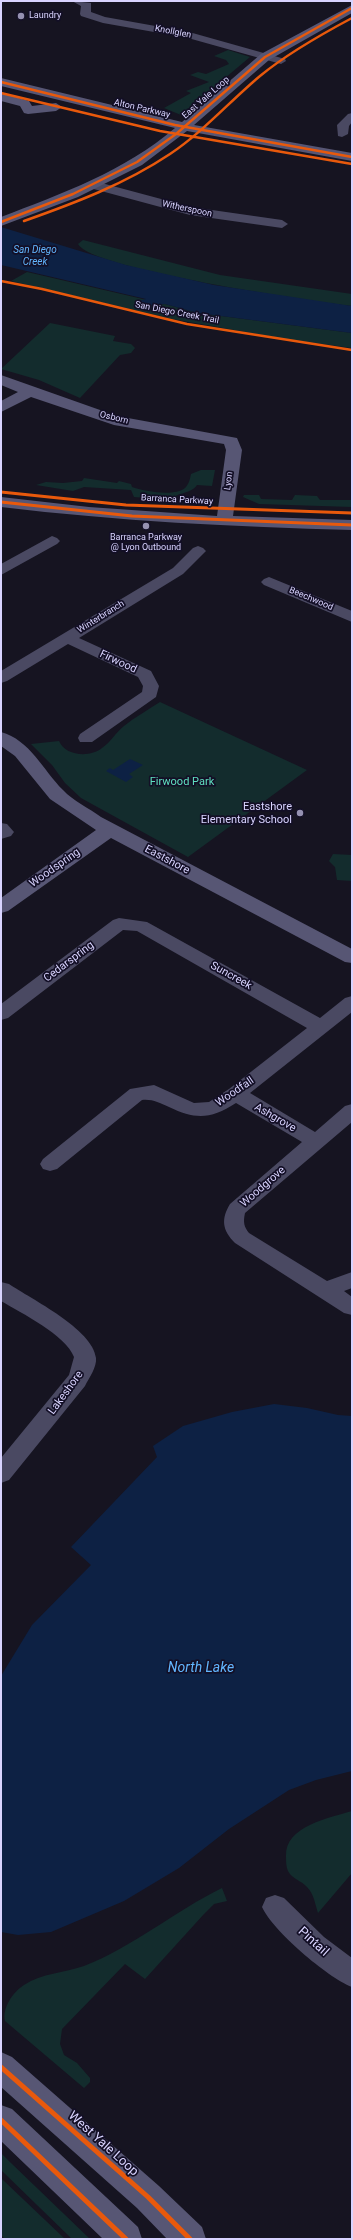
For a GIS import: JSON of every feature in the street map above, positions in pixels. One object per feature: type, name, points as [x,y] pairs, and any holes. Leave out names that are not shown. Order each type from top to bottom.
[{"type":"main road","name":"East Yale Loop","points":[[3,226],[71,205],[109,189],[154,165],[265,57],[301,35],[352,8]]},
{"type":"main road","name":"East Yale Loop","points":[[3,226],[94,185],[188,132],[281,61],[323,34],[352,18]]},
{"type":"main road","name":"Alton Parkway","points":[[1,82],[188,132],[352,157]]},
{"type":"main road","name":"Alton Parkway","points":[[1,93],[56,107],[352,164]]},
{"type":"main road","points":[[1,98],[25,104],[24,112],[56,107]]},
{"type":"main road","name":"Osborn","points":[[1,380],[32,390],[56,401],[114,420],[232,441]]},
{"type":"main road","points":[[1,407],[32,390]]},
{"type":"main road","name":"Lyon","points":[[224,516],[234,450],[232,441]]},
{"type":"main road","name":"Barranca Parkway","points":[[1,492],[224,516],[352,525]]},
{"type":"main road","name":"Barranca Parkway","points":[[1,502],[109,515],[224,516],[352,513]]},
{"type":"main road","name":"Eastshore","points":[[1,738],[22,752],[57,795],[110,829],[352,956]]},
{"type":"main road","name":"Woodspring","points":[[1,907],[110,829]]},
{"type":"main road","name":"West Yale Loop","points":[[1,2067],[148,2197],[190,2239]]},
{"type":"main road","points":[[1,2120],[126,2239]]},
{"type":"street","name":"Knollglen","points":[[77,1],[87,5],[85,14],[103,20],[189,35],[281,61]]},
{"type":"street","points":[[342,134],[343,125],[352,116]]},
{"type":"street","name":"Witherspoon","points":[[94,185],[190,211],[282,224]]},
{"type":"street","points":[[2,569],[52,541]]},
{"type":"street","name":"Winterbranch","points":[[1,678],[178,571],[198,551]]},
{"type":"street","name":"Beechwood","points":[[269,582],[352,617]]},
{"type":"street","points":[[337,610],[352,601]]},
{"type":"street","name":"Firwood","points":[[67,638],[145,674],[151,686],[150,694],[86,738]]},
{"type":"street","points":[[1,828],[5,832],[1,834]]},
{"type":"street","name":"Cedarspring","points":[[1,1014],[119,924],[141,926]]},
{"type":"street","name":"Suncreek","points":[[141,926],[321,1027]]},
{"type":"street","name":"Woodfall","points":[[50,1164],[137,1094],[154,1092],[192,1110],[214,1108],[236,1094],[352,1002]]},
{"type":"street","name":"Ashgrove","points":[[236,1094],[315,1141]]},
{"type":"street","name":"Woodgrove","points":[[352,1111],[315,1141],[238,1209],[233,1221],[234,1230],[242,1238],[352,1307]]},
{"type":"street","points":[[325,1290],[352,1280]]},
{"type":"street","name":"Lakeshore","points":[[1,1290],[67,1333],[78,1342],[85,1357],[83,1369],[77,1380],[1,1474]]},
{"type":"street","name":"Pintail","points":[[276,1907],[314,1946],[352,1974]]},
{"type":"green space","points":[[228,50],[250,57],[181,115],[164,108],[191,93],[186,91],[209,82],[190,75],[198,72],[206,74],[229,64],[226,60],[214,56]]},
{"type":"green space","points":[[83,240],[220,275],[352,294],[352,306],[252,291],[160,274],[121,264],[92,254],[78,244]]},
{"type":"green space","points":[[27,272],[147,300],[139,307],[165,304],[198,313],[352,333],[352,348],[285,339],[172,319],[11,281]]},
{"type":"green space","points":[[50,323],[115,336],[113,341],[131,344],[135,348],[131,353],[120,355],[80,398],[39,380],[1,369]]},
{"type":"green space","points":[[201,470],[215,470],[212,486],[197,485],[191,490],[177,495],[171,500],[134,497],[131,490],[84,487],[73,491],[36,485],[46,482],[63,483],[82,481],[84,478],[117,483],[119,481],[131,484],[132,487],[144,490],[167,493],[180,491],[185,488],[191,474]]},
{"type":"green space","points":[[244,495],[259,495],[261,499],[292,500],[295,495],[317,496],[320,500],[352,500],[352,507],[259,504],[243,497]]},
{"type":"green space","name":"Firwood Park","points":[[160,702],[307,770],[188,857],[81,798],[65,783],[52,765],[31,744],[59,741],[62,746],[72,752],[78,754],[91,753],[105,746],[121,728]]},
{"type":"green space","points":[[333,854],[352,855],[352,881],[337,880],[335,867],[329,861]]},
{"type":"green space","points":[[352,1811],[352,1873],[318,1913],[313,1896],[309,1890],[288,1871],[286,1866],[286,1856],[288,1846],[293,1837],[300,1830],[321,1820]]},
{"type":"green space","points":[[222,1888],[227,1901],[214,1904],[145,1979],[125,1964],[62,2029],[60,2044],[64,2055],[77,2063],[90,2078],[90,2082],[84,2088],[5,2021],[5,2011],[9,2001],[12,1996],[24,1985],[38,1978],[84,1966],[102,1958],[120,1949]]},
{"type":"green space","points":[[1,2153],[90,2239],[72,2239],[1,2170]]},
{"type":"green space","points":[[1,2178],[65,2239],[5,2239],[1,2235]]},
{"type":"water","name":"San Diego Creek","points":[[1,227],[126,265],[214,285],[352,306],[352,333],[198,313],[165,304],[139,307],[135,302],[146,299],[1,265]]},
{"type":"water","points":[[130,759],[143,765],[129,774],[133,777],[126,782],[106,771],[110,768],[113,770]]},
{"type":"water","name":"North Lake","points":[[274,1404],[352,1416],[352,1771],[316,1780],[289,1790],[229,1829],[179,1868],[124,1901],[51,1932],[18,1935],[1,1932],[1,1676],[32,1625],[91,1565],[71,1547],[157,1457],[153,1446],[183,1426],[232,1412]]},
{"type":"cycle path","points":[[1,222],[73,194],[137,162],[176,134],[265,57],[352,8]]},
{"type":"cycle path","points":[[24,221],[99,192],[153,165],[184,144],[247,87],[274,65],[312,40],[352,18]]},
{"type":"cycle path","points":[[1,82],[88,105],[175,125],[352,157]]},
{"type":"cycle path","points":[[1,93],[160,131],[352,164]]},
{"type":"cycle path","name":"San Diego Creek Trail","points":[[1,281],[22,284],[187,324],[305,344],[352,350]]},
{"type":"cycle path","points":[[1,492],[126,505],[352,513]]},
{"type":"cycle path","points":[[1,502],[132,516],[220,521],[352,525]]},
{"type":"cycle path","points":[[1,2067],[148,2197],[190,2239]]},
{"type":"cycle path","points":[[1,2120],[126,2239]]},
{"type":"place","name":"Laundry","points":[[21,16]]},
{"type":"place","name":"Barranca Parkway @ Lyon Outbound","points":[[146,526]]},
{"type":"place","name":"Eastshore Elementary School","points":[[300,813]]}]
